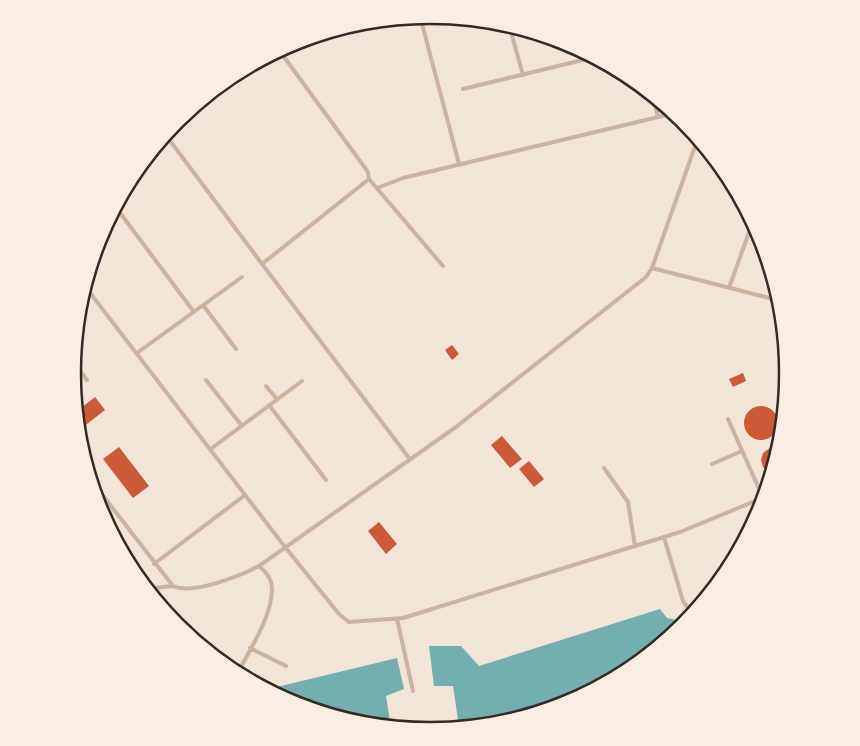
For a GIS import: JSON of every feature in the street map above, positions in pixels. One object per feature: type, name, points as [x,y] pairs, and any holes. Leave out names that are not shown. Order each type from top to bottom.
[{"type":"lane","points":[[422,24],[460,164]]},
{"type":"lane","points":[[512,34],[523,75]]},
{"type":"lane","points":[[284,56],[368,172],[369,179],[443,266]]},
{"type":"lane","points":[[463,89],[584,60]]},
{"type":"lane","points":[[656,106],[658,117]]},
{"type":"lane","points":[[377,188],[390,182],[460,164],[666,115]]},
{"type":"lane","points":[[170,140],[409,458]]},
{"type":"lane","points":[[155,588],[173,586],[186,590],[242,574],[259,566],[409,458],[456,427],[646,277],[652,268],[695,146]]},
{"type":"lane","points":[[262,264],[369,179]]},
{"type":"lane","points":[[121,212],[194,312]]},
{"type":"lane","points":[[729,288],[749,231]]},
{"type":"lane","points":[[652,268],[771,299]]},
{"type":"lane","points":[[137,353],[242,277]]},
{"type":"lane","points":[[90,293],[212,448],[245,496],[344,620],[355,623],[397,619],[664,537],[755,502]]},
{"type":"lane","points":[[204,305],[236,349]]},
{"type":"lane","points":[[81,372],[87,380]]},
{"type":"lane","points":[[206,380],[242,426]]},
{"type":"lane","points":[[212,448],[302,381]]},
{"type":"lane","points":[[266,386],[277,399]]},
{"type":"lane","points":[[270,405],[326,480]]},
{"type":"lane","points":[[728,419],[760,489]]},
{"type":"lane","points":[[712,464],[742,451]]},
{"type":"lane","points":[[604,468],[628,502],[635,546]]},
{"type":"lane","points":[[154,564],[245,496]]},
{"type":"lane","points":[[103,497],[173,586]]},
{"type":"lane","points":[[664,537],[683,602],[688,608]]},
{"type":"lane","points":[[241,666],[262,625],[272,588],[267,573],[259,566]]},
{"type":"lane","points":[[397,619],[413,690]]},
{"type":"lane","points":[[250,648],[286,666]]},
{"type":"water","points":[[660,609],[667,618],[677,620],[643,650],[624,663],[564,696],[498,716],[444,722],[458,720],[453,686],[434,686],[429,646],[461,646],[479,666]]},
{"type":"water","points":[[397,658],[404,689],[386,696],[390,720],[362,716],[318,704],[276,686]]},
{"type":"building","points":[[452,345],[459,354],[452,360],[445,350]]},
{"type":"building","points":[[743,373],[746,381],[733,387],[729,379]]},
{"type":"building","points":[[95,397],[105,410],[85,426],[82,407]]},
{"type":"building","points":[[761,406],[773,411],[776,417],[773,435],[761,440],[749,435],[744,423],[749,411]]},
{"type":"building","points":[[502,436],[522,459],[510,468],[491,445]]},
{"type":"building","points":[[119,447],[149,486],[133,498],[103,459]]},
{"type":"building","points":[[771,447],[765,469],[761,460],[763,453]]},
{"type":"building","points":[[529,461],[544,479],[534,487],[519,469]]},
{"type":"building","points":[[379,522],[397,544],[386,554],[368,531]]}]
